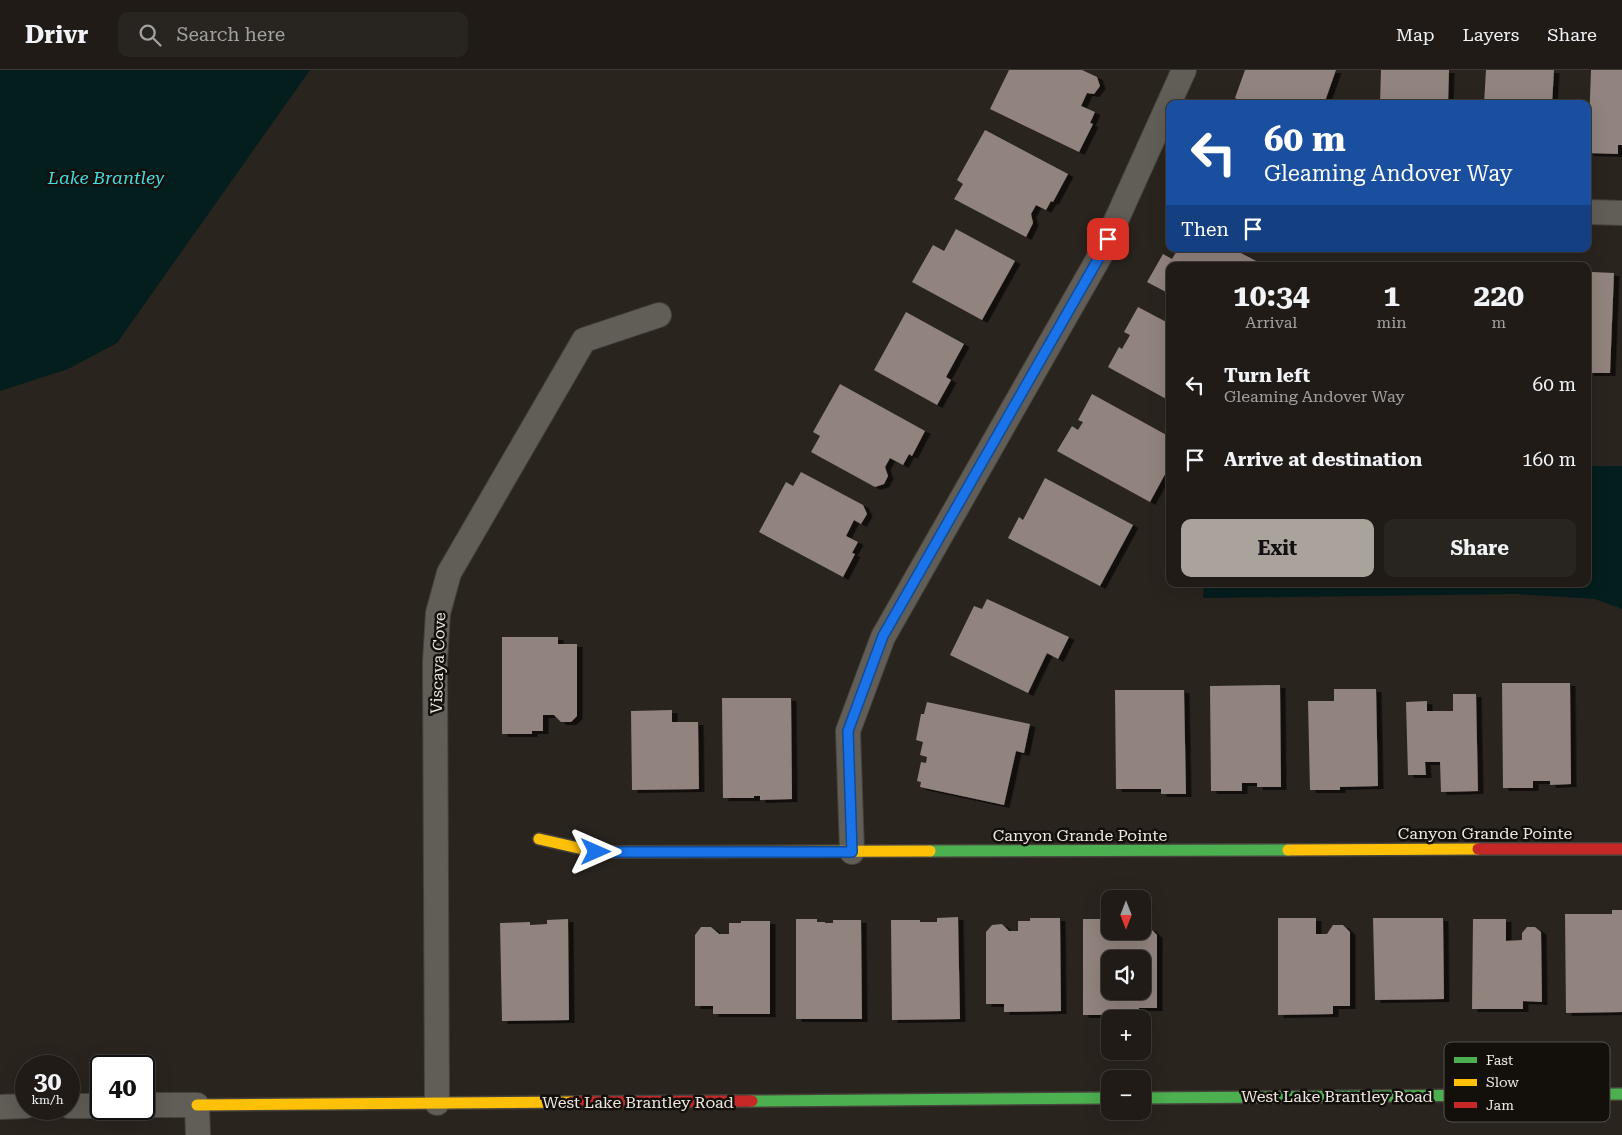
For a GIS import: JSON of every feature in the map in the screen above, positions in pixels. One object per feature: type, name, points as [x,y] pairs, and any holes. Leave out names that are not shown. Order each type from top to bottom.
[{"type":"street","points":[[1175,100],[1184,70]]},
{"type":"street","points":[[852,852],[848,731],[883,636],[1101,254],[1163,137]]},
{"type":"street","points":[[1591,212],[1622,213]]},
{"type":"street","name":"Viscaya Cove","points":[[437,1103],[435,662],[438,613],[449,573],[584,340],[659,315]]},
{"type":"street","name":"Canyon Grande Pointe","points":[[539,839],[596,852],[1622,849]]},
{"type":"street","name":"West Lake Brantley Road","points":[[1151,1098],[1444,1095]]},
{"type":"street","name":"West Lake Brantley Road","points":[[197,1105],[1101,1098]]},
{"type":"street","points":[[155,1105],[197,1105],[198,1135]]},
{"type":"street","points":[[0,1106],[15,1106]]},
{"type":"water","name":"Lake Brantley","points":[[0,70],[310,70],[117,343],[68,369],[0,391]]},
{"type":"water","points":[[1591,466],[1622,466],[1622,609],[1595,599],[1515,594],[1203,598],[1204,587],[1591,587]]},
{"type":"building","points":[[1009,70],[1082,70],[1097,77],[1100,86],[1094,94],[1087,93],[1081,106],[1095,112],[1090,123],[1093,124],[1079,152],[990,109]]},
{"type":"building","points":[[1245,70],[1336,70],[1325,100],[1239,100],[1235,98]]},
{"type":"building","points":[[1381,70],[1449,70],[1448,100],[1380,100]]},
{"type":"building","points":[[1486,70],[1554,70],[1552,100],[1484,100]]},
{"type":"building","points":[[1591,70],[1622,70],[1622,145],[1618,145],[1618,154],[1591,153]]},
{"type":"building","points":[[985,130],[1068,174],[1053,202],[1051,201],[1046,210],[1036,205],[1031,214],[1033,223],[1026,237],[954,199],[963,184],[957,180]]},
{"type":"building","points":[[956,229],[1015,261],[982,320],[912,282],[933,245],[944,251]]},
{"type":"building","points":[[1176,252],[1239,252],[1258,262],[1166,262],[1166,292],[1147,282],[1163,254],[1172,259]]},
{"type":"building","points":[[1592,272],[1614,273],[1610,373],[1591,373]]},
{"type":"building","points":[[1138,307],[1166,322],[1166,399],[1108,367],[1119,347],[1122,349],[1130,335],[1124,332]]},
{"type":"building","points":[[906,312],[964,344],[946,377],[951,380],[937,405],[874,370]]},
{"type":"building","points":[[840,384],[925,431],[912,456],[909,454],[903,465],[890,458],[885,467],[888,476],[884,484],[875,487],[811,452],[820,436],[813,432]]},
{"type":"building","points":[[1092,394],[1166,435],[1166,472],[1150,502],[1057,451],[1072,426],[1078,430],[1083,422],[1078,420]]},
{"type":"building","points":[[801,472],[863,505],[867,514],[861,524],[854,520],[846,536],[858,542],[852,553],[855,554],[843,577],[759,532],[786,482],[793,486]]},
{"type":"building","points":[[1045,478],[1133,525],[1100,586],[1008,538],[1019,517],[1023,520]]},
{"type":"building","points":[[987,599],[1069,637],[1058,659],[1047,653],[1028,693],[950,655],[974,606],[982,609]]},
{"type":"building","points":[[502,637],[558,637],[558,644],[577,644],[577,716],[571,722],[561,722],[554,715],[543,715],[543,731],[532,731],[532,734],[502,734]]},
{"type":"building","points":[[1502,683],[1570,683],[1571,784],[1550,785],[1550,781],[1533,781],[1533,788],[1503,788]]},
{"type":"building","points":[[1280,685],[1281,787],[1257,787],[1257,783],[1242,783],[1242,791],[1211,791],[1210,686]]},
{"type":"building","points":[[1334,689],[1376,689],[1378,786],[1340,787],[1340,790],[1310,790],[1308,701],[1334,701]]},
{"type":"building","points":[[1115,690],[1184,690],[1186,794],[1161,794],[1161,789],[1116,789]]},
{"type":"building","points":[[1453,694],[1476,694],[1478,791],[1441,792],[1440,762],[1425,762],[1426,775],[1408,775],[1406,702],[1427,701],[1427,711],[1453,711]]},
{"type":"building","points":[[722,698],[791,698],[792,799],[760,800],[760,796],[754,796],[754,798],[723,798]]},
{"type":"building","points":[[927,702],[1030,724],[1024,753],[1016,751],[1004,805],[920,787],[921,782],[917,781],[921,762],[926,763],[927,757],[920,755],[923,742],[916,740],[921,714],[924,714]]},
{"type":"building","points":[[672,710],[672,722],[698,722],[699,789],[632,790],[631,711]]},
{"type":"building","points":[[1612,910],[1622,910],[1622,1012],[1566,1013],[1565,914],[1612,914]]},
{"type":"building","points":[[958,917],[960,1019],[892,1020],[891,920],[937,922],[937,918]]},
{"type":"building","points":[[1030,918],[1060,918],[1061,1011],[1004,1012],[1004,1004],[986,1004],[986,932],[992,925],[1002,924],[1009,931],[1018,931],[1018,921],[1030,921]]},
{"type":"building","points":[[1278,918],[1316,918],[1316,934],[1327,934],[1333,925],[1343,925],[1350,932],[1350,1006],[1333,1006],[1333,1014],[1278,1015]]},
{"type":"building","points":[[1373,918],[1443,918],[1444,999],[1375,1000]]},
{"type":"building","points":[[568,919],[569,1020],[502,1021],[500,923],[530,922],[530,925],[547,924],[547,920]]},
{"type":"building","points":[[796,919],[817,919],[817,922],[825,923],[833,923],[833,920],[861,920],[862,1019],[796,1019]]},
{"type":"building","points":[[1083,919],[1101,919],[1101,940],[1151,940],[1151,929],[1157,935],[1157,1008],[1101,1010],[1101,1015],[1083,1015]]},
{"type":"building","points":[[1473,919],[1506,919],[1506,941],[1522,940],[1522,933],[1527,927],[1535,927],[1541,932],[1542,1002],[1523,1001],[1523,1009],[1472,1009]]},
{"type":"building","points":[[741,921],[770,921],[770,1014],[713,1014],[713,1006],[695,1006],[695,935],[701,927],[711,927],[719,934],[729,934],[729,923],[741,923]]},
{"type":"traffic: fast","points":[[930,851],[1288,850]]},
{"type":"traffic: fast","points":[[1610,1094],[1622,1094]]},
{"type":"traffic: fast","points":[[1151,1098],[1444,1095]]},
{"type":"traffic: fast","points":[[752,1101],[1101,1098]]},
{"type":"traffic: slow","points":[[539,839],[596,852],[930,851]]},
{"type":"traffic: slow","points":[[1288,850],[1478,849]]},
{"type":"traffic: slow","points":[[197,1105],[573,1102]]},
{"type":"traffic: jam","points":[[1478,849],[1622,849]]},
{"type":"traffic: jam","points":[[573,1102],[752,1101]]},
{"type":"route","points":[[596,852],[852,852],[848,731],[883,636],[1108,239]]}]
